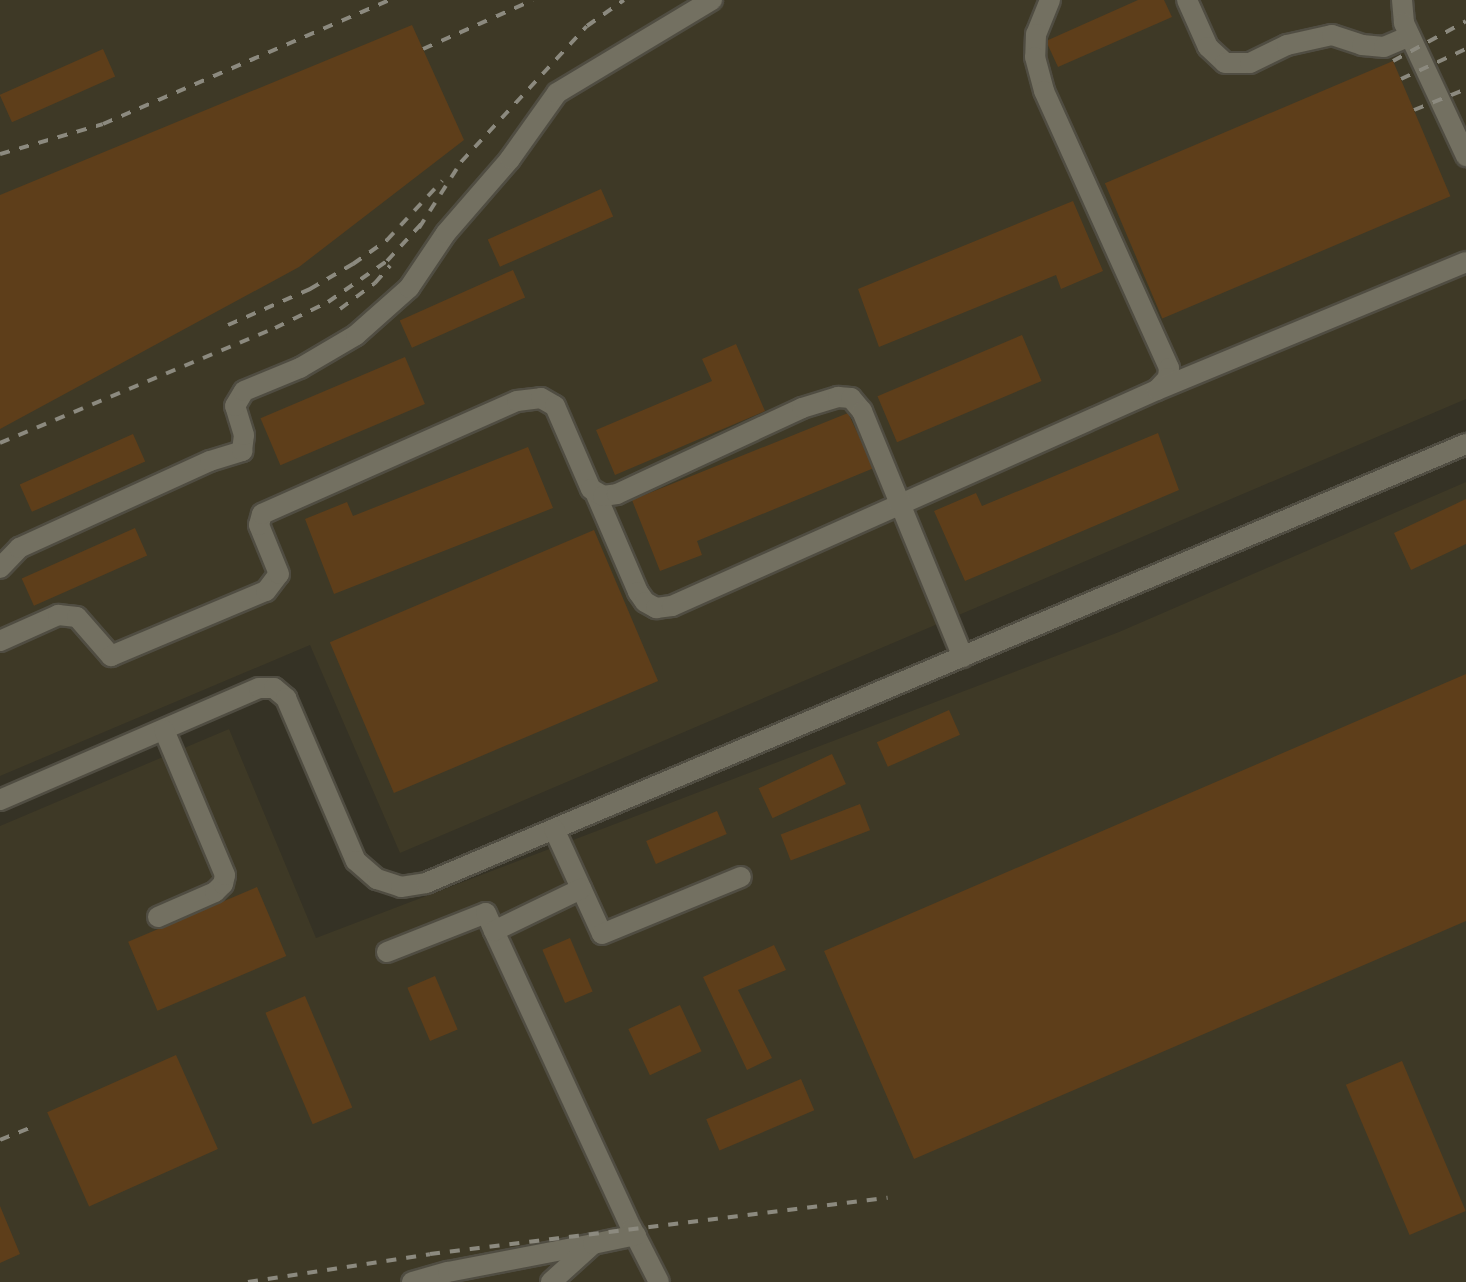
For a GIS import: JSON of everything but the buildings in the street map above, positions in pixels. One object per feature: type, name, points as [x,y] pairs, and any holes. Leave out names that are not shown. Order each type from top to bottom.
[{"type":"street","points":[[0,568],[19,548],[210,461],[242,451],[244,435],[235,406],[244,391],[300,368],[356,335],[409,288],[446,233],[510,159],[557,93],[712,0]]},
{"type":"street","points":[[1050,0],[1036,34],[1035,57],[1044,92],[1169,368],[1168,378],[1157,390]]},
{"type":"street","points":[[1186,0],[1208,47],[1225,63],[1250,63],[1287,45],[1332,35],[1362,45],[1384,47],[1410,36]]},
{"type":"street","points":[[1402,0],[1404,23],[1466,156]]},
{"type":"street","points":[[595,492],[638,592],[645,602],[656,608],[685,601],[1157,390],[1466,262]]},
{"type":"street","points":[[0,641],[58,615],[77,617],[111,656],[245,601],[266,591],[279,574],[259,525],[262,514],[517,401],[541,398],[555,406],[591,489],[603,496],[617,494],[802,408],[838,397],[851,398],[862,411],[963,657]]},
{"type":"street","points":[[0,800],[259,688],[274,688],[286,698],[356,861],[377,879],[401,887],[426,883],[1466,444]]},
{"type":"street","points":[[158,917],[215,892],[223,884],[225,875],[164,730]]},
{"type":"street","points":[[554,830],[602,934],[741,877]]},
{"type":"street","points":[[494,931],[581,889]]},
{"type":"street","points":[[387,951],[486,913],[659,1282]]},
{"type":"street","points":[[412,1282],[448,1272],[636,1235]]},
{"type":"street","points":[[551,1282],[593,1244]]},
{"type":"shaded area","points":[[0,0],[1466,0],[1466,399],[400,853],[310,645],[0,776]]},
{"type":"shaded area","points":[[1466,482],[1466,1282],[0,1282],[0,826],[229,729],[316,938],[1119,632]]},
{"type":"railway","points":[[0,154],[103,124],[390,0]]},
{"type":"railway","points":[[423,49],[533,0]]},
{"type":"railway","points":[[419,228],[461,162],[587,26],[624,0]]},
{"type":"railway","points":[[1393,61],[1466,21]]},
{"type":"railway","points":[[1401,79],[1466,49]]},
{"type":"railway","points":[[1414,110],[1466,89]]},
{"type":"railway","points":[[228,325],[310,289],[353,264],[387,240],[442,181]]},
{"type":"railway","points":[[0,443],[275,328],[328,302],[387,261],[424,221]]},
{"type":"railway","points":[[340,309],[375,283],[390,266]]},
{"type":"railway","points":[[0,1140],[35,1126]]},
{"type":"railway","points":[[248,1282],[430,1254],[888,1198]]}]
